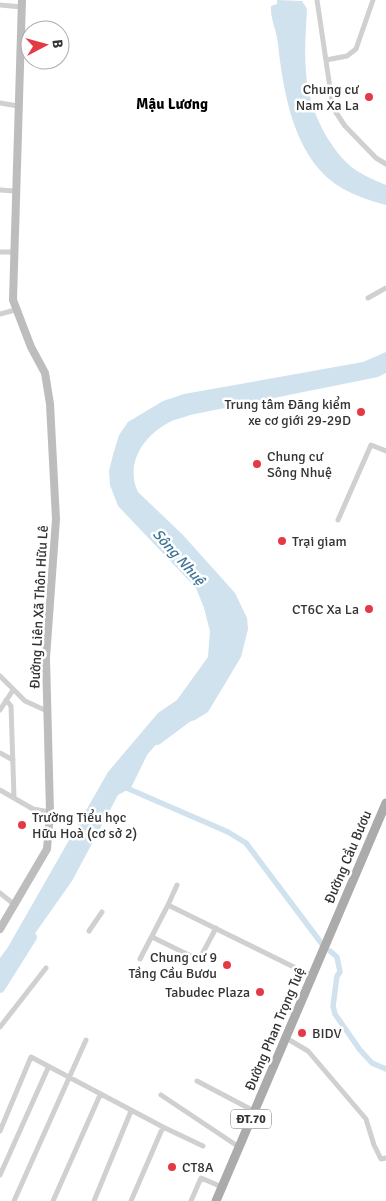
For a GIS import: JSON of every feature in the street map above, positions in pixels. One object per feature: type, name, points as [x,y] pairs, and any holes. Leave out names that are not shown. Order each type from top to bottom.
[{"type":"main road","name":"Đường Cầu Bươu","points":[[336,922],[386,803]]},
{"type":"main road","name":"Đường Phan Trọng Tuệ","points":[[216,1201],[336,922]]},
{"type":"street","points":[[317,0],[333,108],[345,126],[376,158],[386,164]]},
{"type":"street","points":[[326,60],[347,56],[356,50],[373,0]]},
{"type":"street","points":[[0,5],[22,4]]},
{"type":"street","name":"Đường Liên Xã Thôn Hữu Lê","points":[[0,929],[47,849],[50,812],[46,658],[56,519],[50,404],[45,373],[30,347],[15,310],[13,300],[22,4]]},
{"type":"street","points":[[0,103],[18,106]]},
{"type":"street","points":[[0,190],[15,191]]},
{"type":"street","points":[[0,252],[13,252]]},
{"type":"street","points":[[368,298],[386,288]]},
{"type":"street","points":[[0,314],[15,310]]},
{"type":"street","points":[[338,520],[371,445],[386,451]]},
{"type":"street","points":[[0,676],[12,690],[30,704],[47,711]]},
{"type":"street","points":[[0,710],[12,690]]},
{"type":"street","points":[[6,700],[11,706],[14,797]]},
{"type":"street","points":[[0,753],[13,760]]},
{"type":"street","points":[[0,790],[33,809],[50,812]]},
{"type":"street","points":[[140,959],[177,885]]},
{"type":"street","points":[[0,893],[15,905]]},
{"type":"street","points":[[168,905],[313,976]]},
{"type":"street","points":[[90,931],[102,912]]},
{"type":"street","points":[[152,937],[199,960],[216,928]]},
{"type":"street","points":[[0,1027],[46,968]]},
{"type":"street","points":[[286,1038],[308,1051],[366,1119],[376,1150],[381,1159],[386,1158]]},
{"type":"street","points":[[14,1201],[86,1040]]},
{"type":"street","points":[[0,1131],[31,1057],[48,1068],[131,1111],[203,1146]]},
{"type":"street","points":[[0,1175],[48,1068]]},
{"type":"street","points":[[197,1081],[254,1111]]},
{"type":"street","points":[[53,1201],[100,1094]]},
{"type":"street","points":[[160,1095],[240,1147]]},
{"type":"street","points":[[94,1201],[131,1111]]},
{"type":"street","points":[[131,1201],[162,1127]]},
{"type":"street","points":[[191,1201],[201,1178],[222,1187]]},
{"type":"water","points":[[277,0],[302,1],[307,9],[305,56],[307,83],[313,108],[324,132],[346,162],[360,173],[386,185],[386,205],[359,196],[334,183],[320,170],[309,155],[293,120],[283,81],[271,11],[271,6],[277,4]]},
{"type":"water","points":[[386,352],[386,373],[378,377],[173,420],[151,436],[138,453],[135,462],[134,482],[138,492],[183,535],[235,593],[247,618],[248,629],[241,657],[208,712],[195,720],[171,727],[147,755],[131,788],[118,795],[72,881],[0,983],[0,958],[108,772],[158,713],[177,700],[208,657],[210,631],[196,588],[118,506],[110,485],[109,471],[119,435],[128,422],[163,401],[184,394],[363,362]]},
{"type":"waterway","name":"Sông Nhuệ","points":[[157,740],[188,717]]},
{"type":"waterway","points":[[122,786],[228,832],[246,843],[322,944]]},
{"type":"waterway","name":"Sông Nhuệ","points":[[0,988],[32,937]]},
{"type":"waterway","points":[[330,951],[337,957],[340,972],[337,976],[333,1006],[335,1014],[360,1050],[372,1063],[386,1069]]},
{"type":"place","name":"Chung cư Nam Xa La","points":[[369,97]]},
{"type":"place","name":"Trung tâm Đăng kiểm xe cơ giới 29-29D","points":[[361,412]]},
{"type":"place","name":"Chung cư Sông Nhuệ","points":[[257,464]]},
{"type":"place","name":"Trại giam","points":[[282,541]]},
{"type":"place","name":"CT6C Xa La","points":[[369,609]]},
{"type":"place","name":"Trường Tiểu học Hữu Hoà (cơ sở 2)","points":[[22,825]]},
{"type":"place","name":"Chung cư 9 Tầng Cầu Bươu","points":[[227,965]]},
{"type":"place","name":"Tabudec Plaza","points":[[260,992]]},
{"type":"place","name":"BIDV","points":[[302,1033]]},
{"type":"place","name":"CT8A","points":[[172,1167]]},
{"type":"district","name":"Mậu Lương","points":[[172,104]]}]
